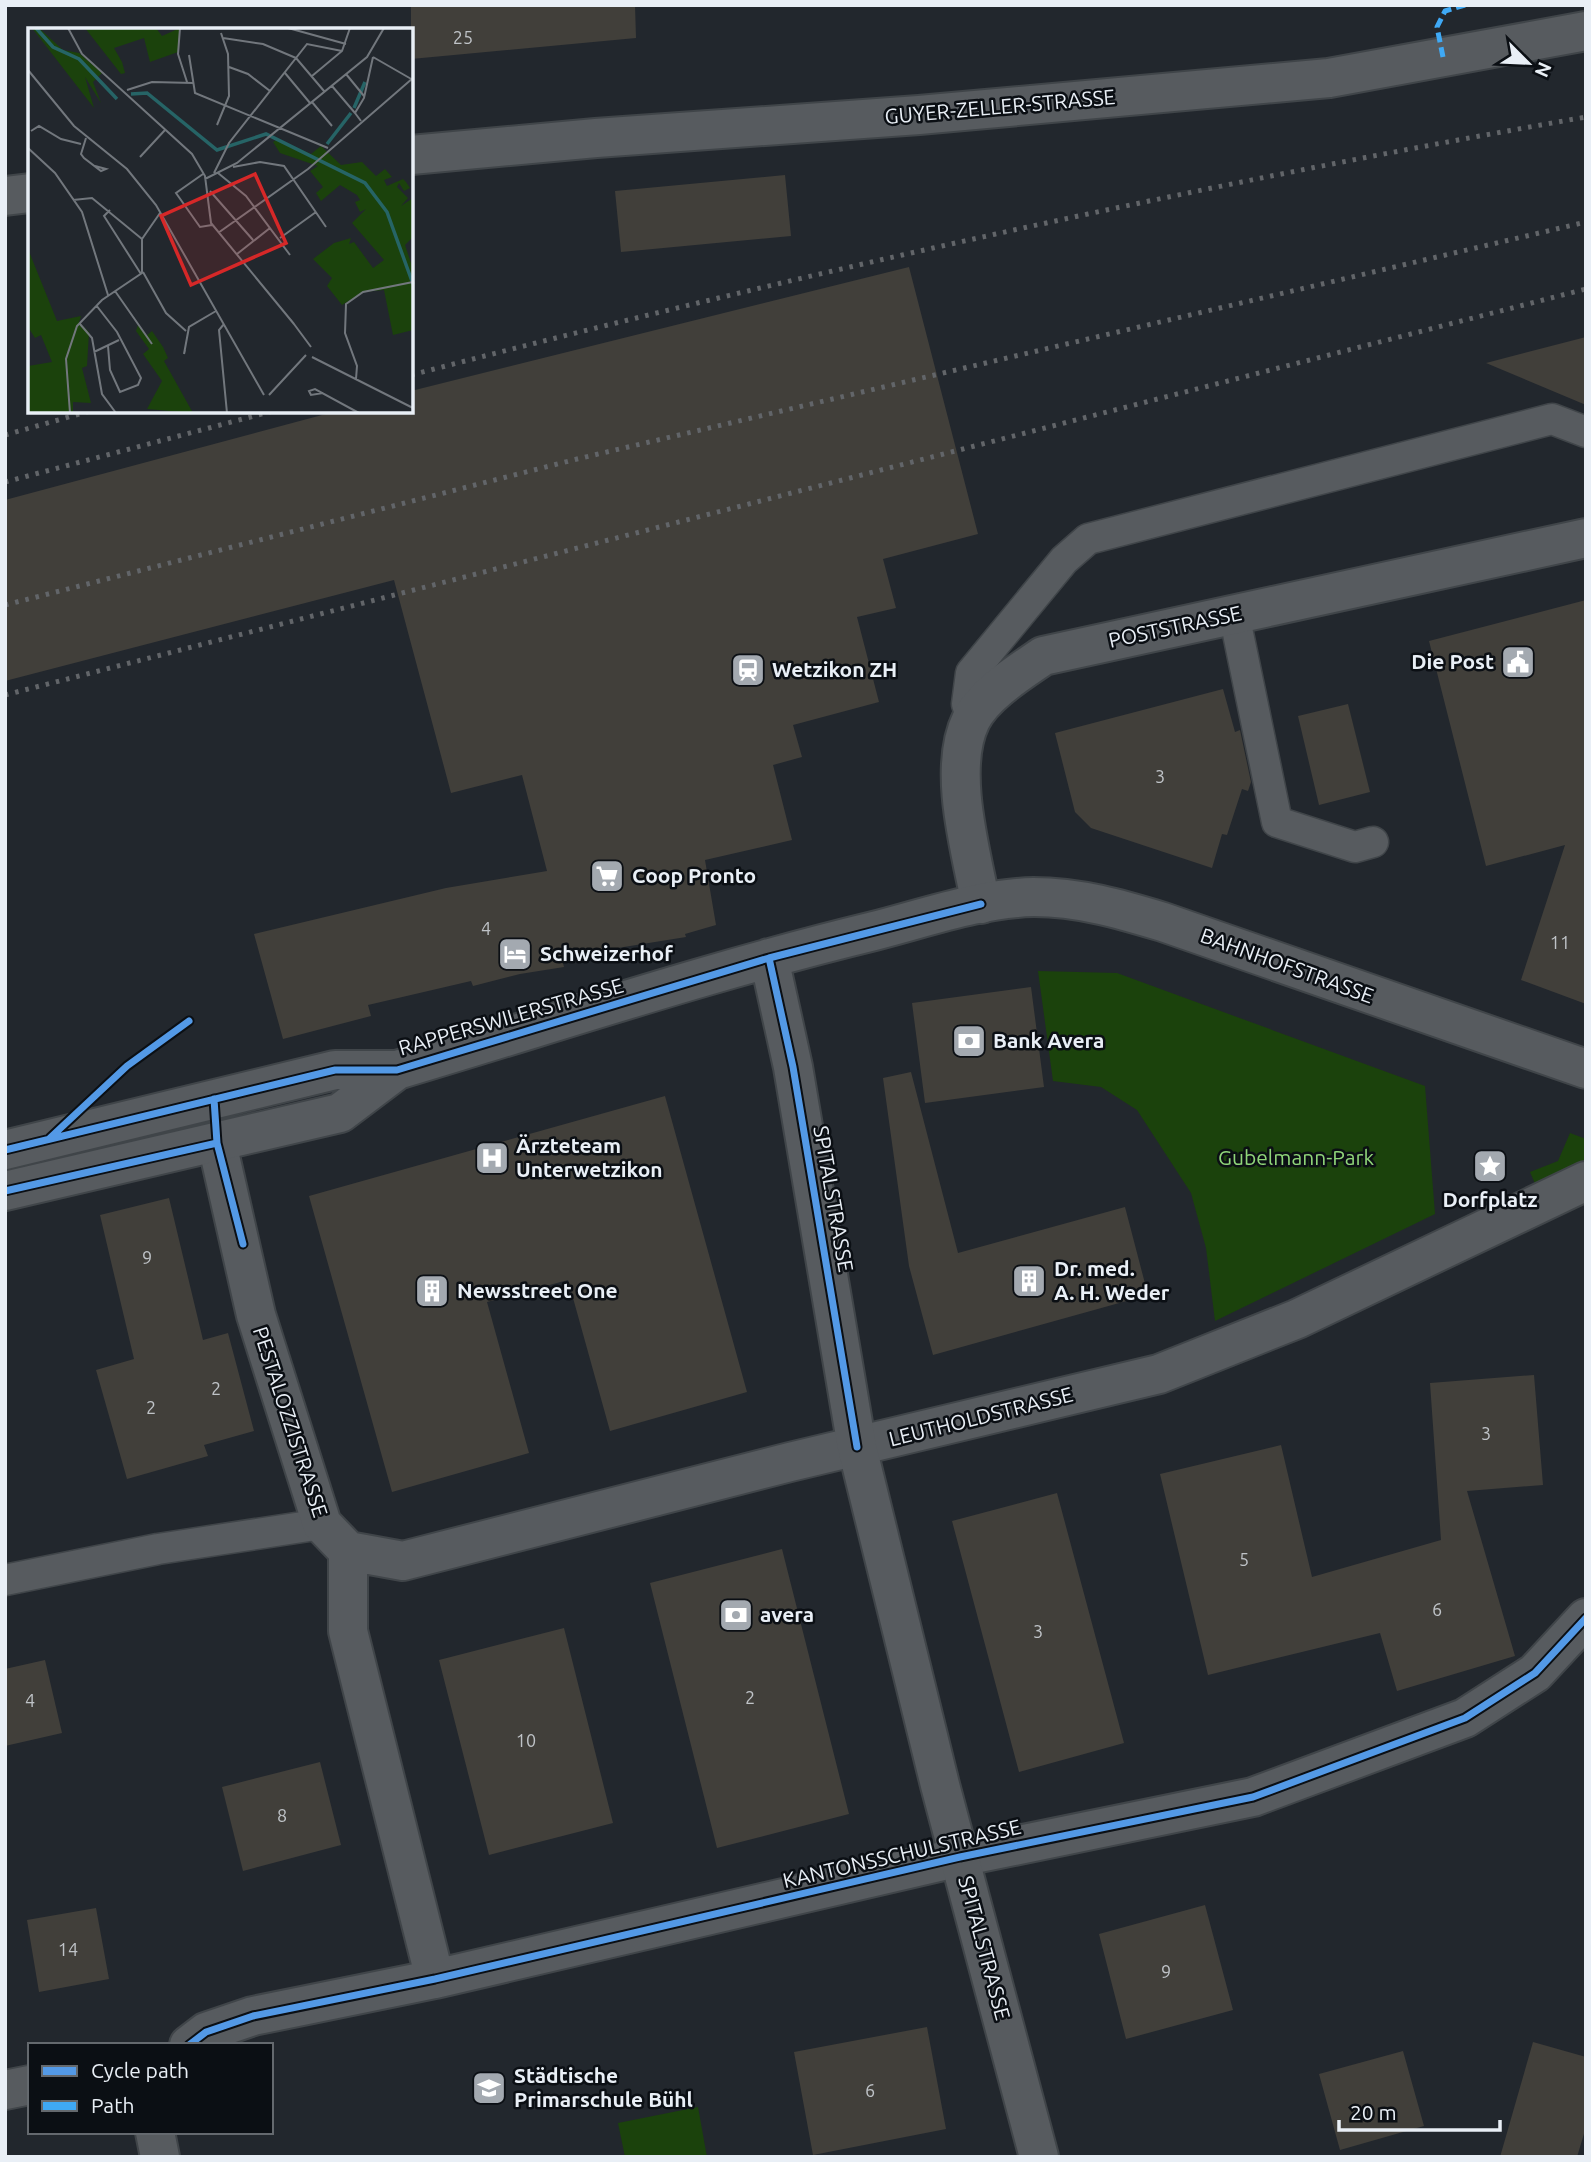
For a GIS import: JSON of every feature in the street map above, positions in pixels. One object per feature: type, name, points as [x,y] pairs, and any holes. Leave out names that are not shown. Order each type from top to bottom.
[{"type":"street","name":"GUYER-ZELLER-STRASSE","points":[[413,155],[610,137],[919,115],[1329,78],[1586,31]]},
{"type":"street","points":[[5,196],[28,193]]},
{"type":"street","name":"POSTSTRASSE","points":[[981,904],[959,771],[972,719],[1003,684],[1043,656],[1586,538]]},
{"type":"street","name":"BAHNHOFSTRASSE","points":[[981,904],[1031,897],[1071,899],[1110,906],[1586,1069]]},
{"type":"street","name":"RAPPERSWILERSTRASSE","points":[[5,1150],[335,1070],[397,1070],[769,958],[981,904]]},
{"type":"street","name":"SPITALSTRASSE","points":[[769,958],[793,1068],[857,1447],[940,1785],[1039,2157]]},
{"type":"street","name":"RAPPERSWILERSTRASSE","points":[[5,1191],[340,1113],[397,1070]]},
{"type":"street","name":"PESTALOZZISTRASSE","points":[[217,1143],[256,1315],[322,1524],[348,1551]]},
{"type":"street","name":"LEUTHOLDSTRASSE","points":[[348,1551],[403,1561],[1159,1374],[1297,1319],[1586,1181]]},
{"type":"street","points":[[348,1551],[348,1631],[435,1979]]},
{"type":"street","name":"KANTONSSCHULSTRASSE","points":[[192,2043],[206,2032],[253,2016],[435,1979],[960,1857],[1253,1797],[1465,1718],[1526,1679],[1586,1618]]},
{"type":"street","points":[[5,2090],[28,2085]]},
{"type":"street","points":[[155,2134],[160,2157]]},
{"type":"lane","points":[[972,719],[967,704],[971,673],[1064,560],[1088,539],[1552,419],[1586,432]]},
{"type":"lane","points":[[1234,614],[1277,822],[1355,847],[1373,842]]},
{"type":"lane","points":[[5,1580],[158,1549],[322,1524]]},
{"type":"green space","name":"Gubelmann-Park","points":[[1038,971],[1117,973],[1425,1086],[1435,1214],[1215,1321],[1206,1248],[1191,1193],[1137,1110],[1101,1087],[1053,1081]]},
{"type":"green space","points":[[1570,1133],[1586,1139],[1586,1169],[1536,1186],[1530,1172],[1558,1161]]},
{"type":"green space","points":[[698,2107],[707,2157],[625,2157],[618,2123]]},
{"type":"building","points":[[411,5],[635,5],[636,38],[413,59]]},
{"type":"building","points":[[785,175],[791,236],[621,252],[615,191]]},
{"type":"building","points":[[909,267],[978,534],[883,559],[896,608],[857,617],[879,702],[793,725],[802,757],[773,765],[792,840],[705,860],[716,925],[685,934],[686,937],[599,951],[600,957],[563,963],[564,967],[520,974],[473,986],[471,981],[368,1005],[371,1016],[283,1039],[254,934],[446,888],[547,871],[522,775],[451,793],[394,580],[5,681],[5,500],[330,413],[413,413],[413,391]]},
{"type":"building","points":[[1586,337],[1586,405],[1486,363]]},
{"type":"building","points":[[1586,600],[1586,1004],[1521,980],[1565,845],[1486,866],[1429,641]]},
{"type":"building","points":[[1223,689],[1235,732],[1240,730],[1251,782],[1248,791],[1242,789],[1227,835],[1222,834],[1212,868],[1091,828],[1075,812],[1055,733]]},
{"type":"building","points":[[1348,704],[1370,792],[1319,805],[1298,716]]},
{"type":"building","points":[[1031,987],[1044,1087],[925,1103],[912,1003]]},
{"type":"building","name":"Dr. med. A. H. Weder","points":[[911,1072],[958,1253],[1125,1207],[1148,1295],[933,1355],[909,1266],[883,1078]]},
{"type":"building","name":"Newsstreet One","points":[[665,1096],[747,1392],[610,1431],[568,1280],[487,1302],[529,1453],[392,1492],[309,1196]]},
{"type":"building","points":[[169,1198],[203,1340],[228,1333],[254,1431],[204,1445],[208,1456],[127,1479],[96,1370],[134,1359],[100,1215]]},
{"type":"building","points":[[1534,1375],[1543,1485],[1467,1491],[1515,1656],[1397,1691],[1380,1633],[1208,1675],[1160,1474],[1281,1445],[1312,1577],[1441,1540],[1430,1383]]},
{"type":"building","points":[[1057,1493],[1124,1743],[1019,1772],[952,1521]]},
{"type":"building","points":[[782,1549],[849,1814],[717,1848],[650,1583]]},
{"type":"building","points":[[564,1628],[613,1823],[489,1855],[439,1660]]},
{"type":"building","points":[[45,1660],[62,1733],[5,1746],[5,1669]]},
{"type":"building","points":[[320,1762],[341,1845],[243,1871],[222,1787]]},
{"type":"building","points":[[1205,1905],[1233,2010],[1126,2039],[1099,1934]]},
{"type":"building","points":[[96,1908],[109,1979],[39,1992],[27,1920]]},
{"type":"building","points":[[927,2027],[946,2129],[813,2155],[794,2052]]},
{"type":"building","points":[[1533,2042],[1586,2057],[1586,2127],[1577,2157],[1500,2157]]},
{"type":"building","points":[[1403,2051],[1424,2126],[1340,2150],[1319,2074]]},
{"type":"railway","points":[[413,374],[703,302],[996,234],[1290,172],[1586,117]]},
{"type":"railway","points":[[5,605],[577,459],[1586,222]]},
{"type":"railway","points":[[5,695],[1586,289]]},
{"type":"railway","points":[[5,435],[83,413]]},
{"type":"railway","points":[[5,482],[265,413]]},
{"type":"marked path","points":[[1443,57],[1437,27],[1445,11],[1465,5]]},
{"type":"cycle path","points":[[5,1150],[335,1070],[397,1070],[769,958],[981,904]]},
{"type":"cycle path","points":[[769,958],[793,1067],[857,1447]]},
{"type":"cycle path","points":[[50,1138],[127,1066],[189,1021]]},
{"type":"cycle path","points":[[214,1099],[217,1143],[243,1244]]},
{"type":"cycle path","points":[[5,1191],[217,1143]]},
{"type":"cycle path","points":[[192,2043],[206,2032],[253,2016],[435,1979],[960,1857],[1253,1797],[1465,1718],[1535,1673],[1586,1618]]},
{"type":"place","name":"Die Post","points":[[1518,662]]},
{"type":"place","name":"Wetzikon ZH","points":[[748,670]]},
{"type":"place","name":"Coop Pronto","points":[[607,876]]},
{"type":"place","name":"Schweizerhof","points":[[515,954]]},
{"type":"place","name":"Bank Avera","points":[[969,1041]]},
{"type":"place","name":"Ärzteteam Unterwetzikon","points":[[492,1158]]},
{"type":"place","name":"Dorfplatz","points":[[1490,1166]]},
{"type":"place","name":"Dr. med. A. H. Weder","points":[[1029,1281]]},
{"type":"place","name":"Newsstreet One","points":[[432,1291]]},
{"type":"place","name":"avera","points":[[736,1615]]},
{"type":"place","name":"Städtische Primarschule Bühl","points":[[489,2088]]}]
